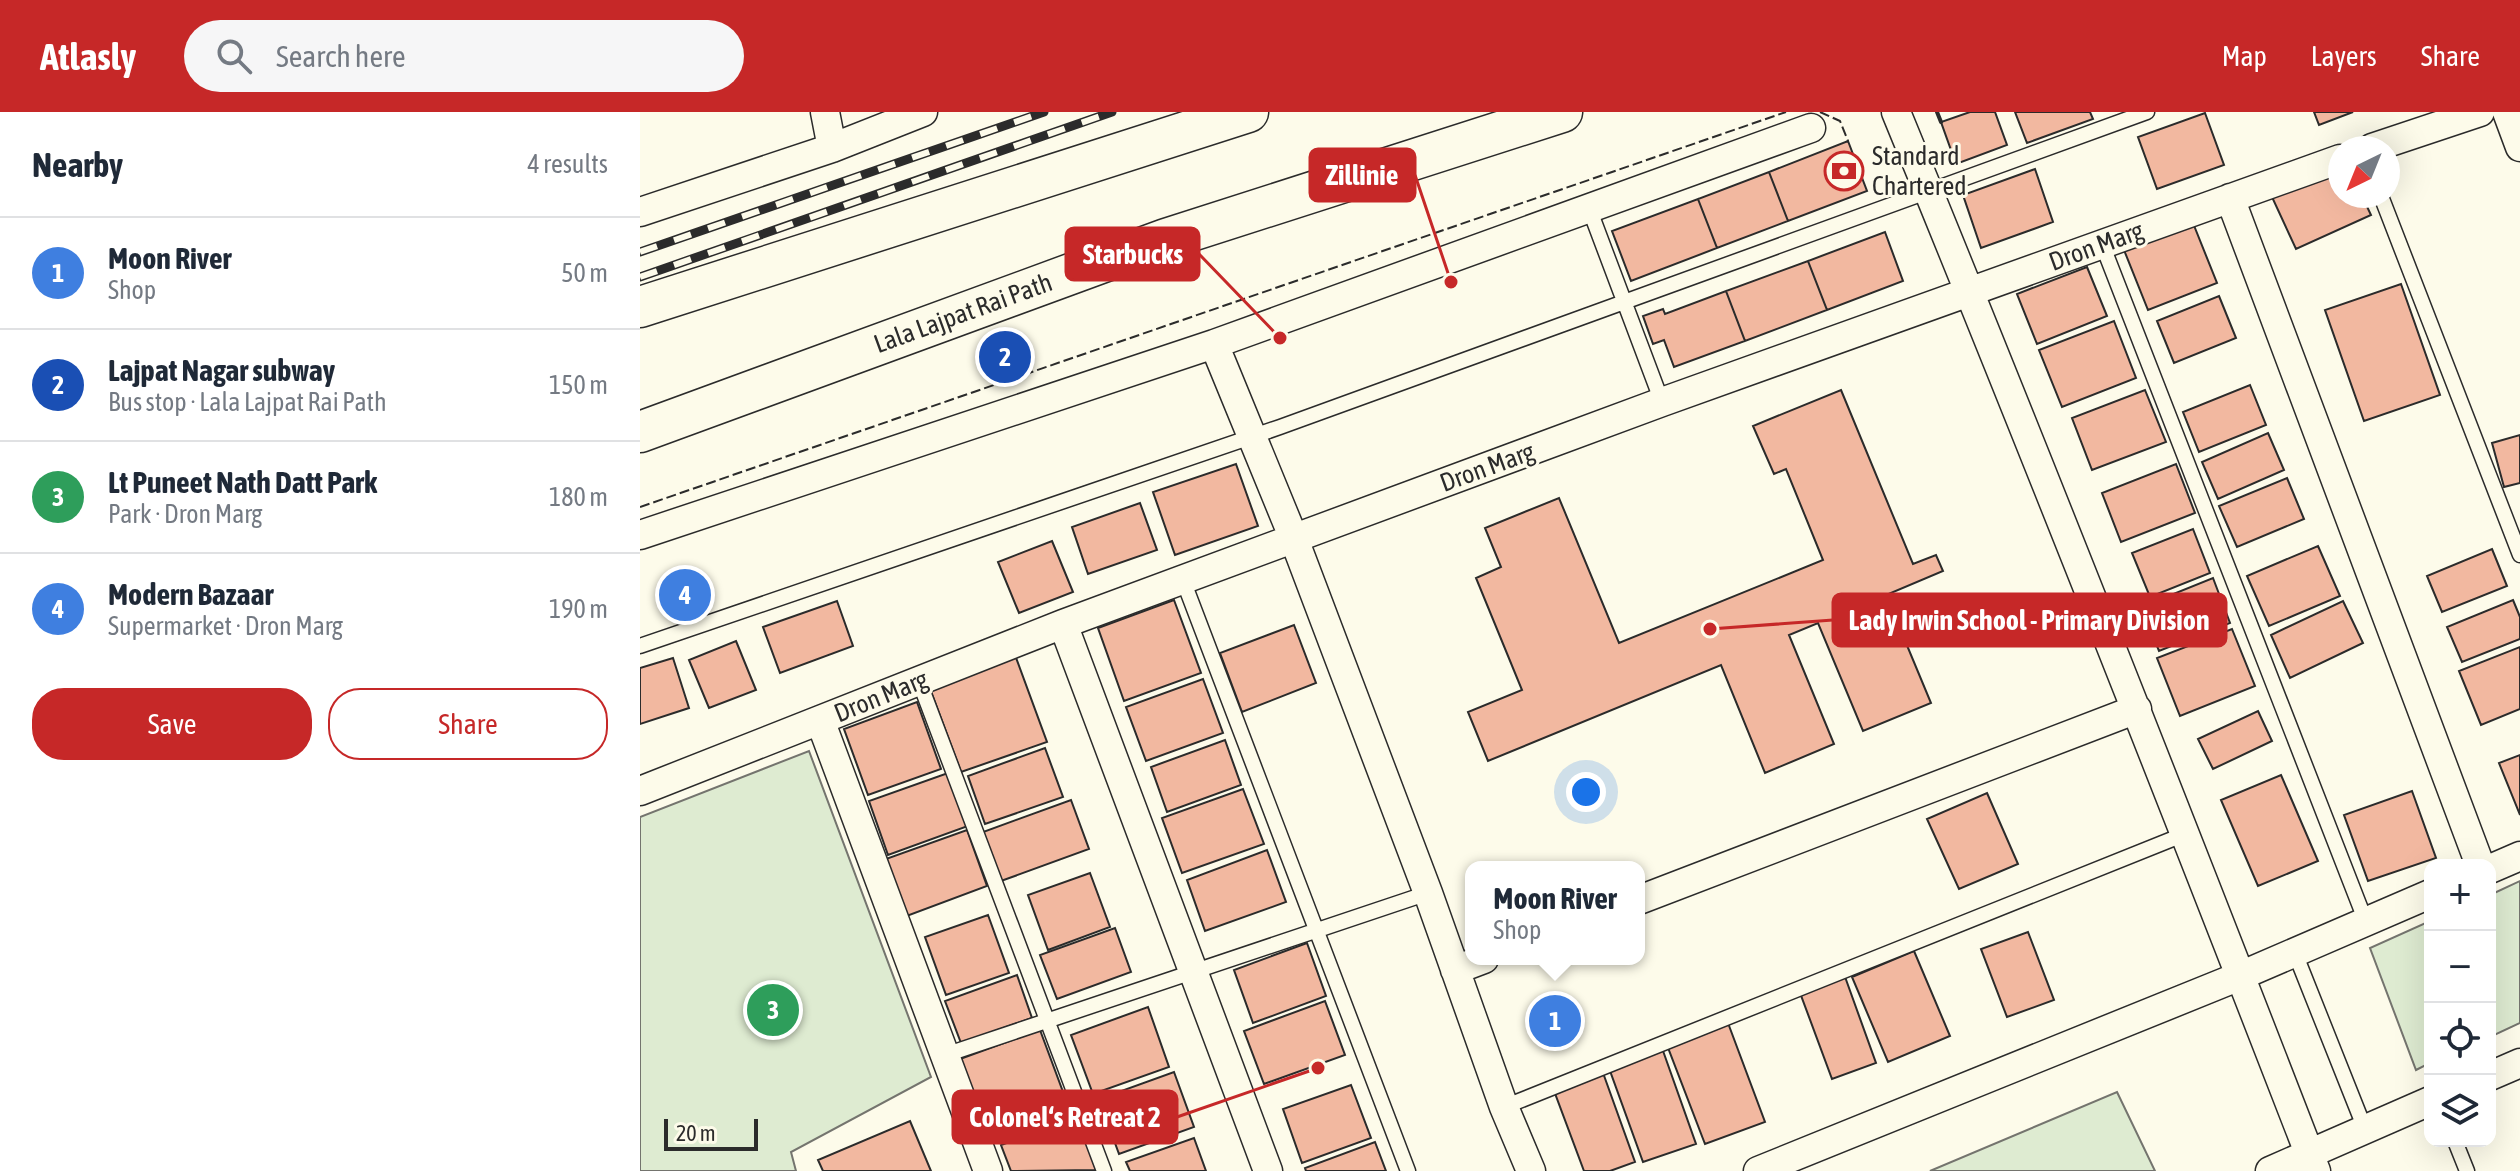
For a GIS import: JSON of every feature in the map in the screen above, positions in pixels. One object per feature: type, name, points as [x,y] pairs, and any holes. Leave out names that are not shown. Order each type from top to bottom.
[{"type":"main road","points":[[640,307],[1248,112]]},
{"type":"main road","name":"Lala Lajpat Rai Path","points":[[640,432],[1166,239],[1562,112]]},
{"type":"street","points":[[825,112],[832,148]]},
{"type":"street","points":[[640,212],[832,148],[923,112]]},
{"type":"street","points":[[1896,112],[2137,709],[2312,1162]]},
{"type":"street","points":[[2400,139],[2480,112]]},
{"type":"street","points":[[2507,112],[2520,147]]},
{"type":"street","points":[[640,535],[1214,344],[1811,128]]},
{"type":"street","name":"Dron Marg","points":[[640,791],[1063,624],[1662,402],[2328,163]]},
{"type":"street","points":[[2230,198],[2478,859]]},
{"type":"street","points":[[1214,344],[1294,539],[1428,893],[1504,1107],[1531,1171]]},
{"type":"street","points":[[1063,624],[1268,1171]]},
{"type":"street","points":[[1645,898],[2137,709]]},
{"type":"street","points":[[820,720],[988,1171]]},
{"type":"street","points":[[2496,866],[2520,856]]},
{"type":"street","points":[[1758,1171],[2240,976],[2424,897]]},
{"type":"street","points":[[1455,970],[1468,965]]},
{"type":"street","points":[[2492,1075],[2520,1063]]},
{"type":"street","points":[[2270,1171],[2312,1162],[2365,1129],[2424,1104]]},
{"type":"lane","points":[[640,646],[1251,437],[2147,112]]},
{"type":"lane","points":[[1589,208],[1662,402]]},
{"type":"lane","points":[[2386,208],[2520,555]]},
{"type":"lane","points":[[2102,244],[2366,922]]},
{"type":"lane","points":[[1183,580],[1408,1171]]},
{"type":"lane","points":[[919,681],[1104,1171]]},
{"type":"lane","points":[[1504,1107],[2185,834]]},
{"type":"lane","points":[[945,1055],[1428,893]]},
{"type":"lane","points":[[2295,953],[2365,1129]]},
{"type":"lane","points":[[2457,1147],[2467,1171]]},
{"type":"green space","points":[[809,751],[931,1077],[791,1152],[796,1171],[640,1171],[640,817]]},
{"type":"green space","points":[[2520,881],[2520,1023],[2496,1034],[2496,931],[2496,892]]},
{"type":"green space","points":[[2424,924],[2424,1066],[2416,1070],[2370,948]]},
{"type":"green space","points":[[2117,1092],[2155,1171],[1930,1171]]},
{"type":"building","points":[[1970,112],[1995,112],[2007,145],[1956,164],[1941,122]]},
{"type":"building","points":[[2015,112],[2090,112],[2093,119],[2027,143]]},
{"type":"building","points":[[2314,112],[2353,112],[2319,125]]},
{"type":"building","points":[[2205,113],[2224,165],[2157,189],[2138,137]]},
{"type":"building","points":[[1848,141],[1867,191],[1788,221],[1769,172]]},
{"type":"building","points":[[2035,169],[2053,222],[1981,248],[1963,195]]},
{"type":"building","points":[[2328,171],[2328,208],[2368,208],[2371,215],[2296,249],[2272,197]]},
{"type":"building","points":[[1769,172],[1788,221],[1717,248],[1698,199]]},
{"type":"building","points":[[1698,199],[1717,248],[1631,281],[1612,231]]},
{"type":"building","points":[[2193,223],[2217,283],[2148,310],[2124,250]]},
{"type":"building","points":[[1885,232],[1903,281],[1827,310],[1808,261]]},
{"type":"building","points":[[1808,261],[1827,310],[1745,341],[1726,291]]},
{"type":"building","points":[[2087,267],[2107,316],[2037,344],[2017,294]]},
{"type":"building","points":[[2401,284],[2440,395],[2364,421],[2325,310]]},
{"type":"building","points":[[1726,291],[1745,341],[1674,367],[1664,340],[1653,344],[1643,316],[1663,309],[1665,314]]},
{"type":"building","points":[[2219,296],[2236,338],[2174,363],[2157,321]]},
{"type":"building","points":[[2114,321],[2136,378],[2062,407],[2039,350]]},
{"type":"building","points":[[2250,385],[2266,425],[2199,452],[2183,412]]},
{"type":"building","points":[[1841,390],[1913,564],[1936,555],[1943,571],[1886,595],[1931,703],[1863,731],[1818,623],[1789,635],[1834,744],[1765,773],[1721,665],[1488,761],[1468,712],[1522,690],[1476,578],[1501,567],[1485,528],[1559,498],[1619,643],[1823,560],[1786,469],[1774,474],[1753,426]]},
{"type":"building","points":[[2145,390],[2166,442],[2092,470],[2072,418]]},
{"type":"building","points":[[2268,433],[2284,470],[2218,499],[2202,462]]},
{"type":"building","points":[[2520,435],[2520,483],[2504,487],[2492,443]]},
{"type":"building","points":[[1236,464],[1258,526],[1175,555],[1153,492]]},
{"type":"building","points":[[2176,464],[2195,513],[2121,542],[2102,493]]},
{"type":"building","points":[[2287,478],[2304,519],[2237,547],[2219,506]]},
{"type":"building","points":[[1140,503],[1157,550],[1088,574],[1072,527]]},
{"type":"building","points":[[2193,529],[2210,573],[2150,597],[2132,553]]},
{"type":"building","points":[[1052,541],[1073,592],[1019,613],[998,562]]},
{"type":"building","points":[[2318,546],[2340,596],[2269,626],[2247,576]]},
{"type":"building","points":[[2492,549],[2507,586],[2442,612],[2427,576]]},
{"type":"building","points":[[2213,578],[2230,623],[2159,651],[2141,607]]},
{"type":"building","points":[[1174,600],[1201,673],[1124,701],[1098,628]]},
{"type":"building","points":[[2513,600],[2520,617],[2520,639],[2462,662],[2447,627]]},
{"type":"building","points":[[837,601],[853,646],[780,673],[763,627]]},
{"type":"building","points":[[2343,601],[2363,643],[2290,678],[2271,635]]},
{"type":"building","points":[[1294,625],[1316,683],[1242,712],[1220,653]]},
{"type":"building","points":[[2232,629],[2255,686],[2180,716],[2157,658]]},
{"type":"building","points":[[736,641],[756,690],[709,708],[689,660]]},
{"type":"building","points":[[2520,647],[2520,709],[2481,725],[2459,671]]},
{"type":"building","points":[[1015,655],[1047,742],[961,772],[929,686]]},
{"type":"building","points":[[673,658],[689,708],[640,724],[640,668]]},
{"type":"building","points":[[1203,679],[1223,733],[1146,761],[1126,707]]},
{"type":"building","points":[[917,702],[941,769],[868,795],[844,729]]},
{"type":"building","points":[[2258,711],[2272,741],[2213,769],[2198,739]]},
{"type":"building","points":[[1225,740],[1241,785],[1167,812],[1151,767]]},
{"type":"building","points":[[1045,748],[1063,797],[985,824],[968,776]]},
{"type":"building","points":[[2520,755],[2520,815],[2499,763]]},
{"type":"building","points":[[948,773],[968,826],[888,855],[869,801]]},
{"type":"building","points":[[2281,775],[2318,861],[2258,886],[2221,800]]},
{"type":"building","points":[[1243,789],[1264,844],[1182,873],[1162,818]]},
{"type":"building","points":[[2412,791],[2436,858],[2424,859],[2424,862],[2368,881],[2344,815]]},
{"type":"building","points":[[1987,793],[2018,864],[1959,889],[1927,819]]},
{"type":"building","points":[[1071,800],[1089,849],[1001,881],[983,832]]},
{"type":"building","points":[[967,830],[987,886],[904,917],[883,860]]},
{"type":"building","points":[[1267,850],[1286,902],[1205,931],[1187,880]]},
{"type":"building","points":[[1090,873],[1110,927],[1048,950],[1028,895]]},
{"type":"building","points":[[988,915],[1009,973],[946,995],[925,937]]},
{"type":"building","points":[[1115,928],[1131,972],[1057,999],[1040,955]]},
{"type":"building","points":[[2028,932],[2054,1000],[2007,1017],[1981,949]]},
{"type":"building","points":[[1307,943],[1326,996],[1253,1023],[1234,970]]},
{"type":"building","points":[[1914,951],[1950,1036],[1888,1062],[1852,977]]},
{"type":"building","points":[[1844,974],[1876,1063],[1832,1079],[1799,990]]},
{"type":"building","points":[[1017,975],[1032,1018],[961,1043],[945,1001]]},
{"type":"building","points":[[1325,1001],[1345,1055],[1264,1084],[1244,1031]]},
{"type":"building","points":[[1148,1007],[1169,1067],[1093,1094],[1071,1035]]},
{"type":"building","points":[[1728,1023],[1765,1122],[1705,1144],[1667,1045]]},
{"type":"building","points":[[1040,1030],[1066,1100],[985,1129],[960,1059]]},
{"type":"building","points":[[1662,1048],[1696,1144],[1643,1162],[1609,1068]]},
{"type":"building","points":[[1602,1070],[1635,1162],[1610,1171],[1584,1171],[1553,1088]]},
{"type":"building","points":[[1174,1072],[1194,1127],[1119,1154],[1099,1099]]},
{"type":"building","points":[[1351,1085],[1371,1138],[1302,1163],[1283,1109]]},
{"type":"building","points":[[1078,1118],[1096,1170],[1011,1171],[1001,1145]]},
{"type":"building","points":[[910,1121],[931,1171],[823,1171],[818,1160]]},
{"type":"building","points":[[1194,1138],[1206,1171],[1130,1171],[1126,1162]]},
{"type":"building","points":[[1375,1142],[1386,1171],[1306,1171],[1305,1168]]},
{"type":"railway","points":[[640,252],[1044,112]]},
{"type":"railway","points":[[640,277],[1112,112]]},
{"type":"fence","points":[[640,507],[1786,112]]},
{"type":"fence","points":[[1820,112],[1840,121],[1848,141]]},
{"type":"wall","points":[[1937,112],[1941,122]]},
{"type":"place","name":"Standard Chartered","points":[[1844,171]]},
{"type":"place","name":"Zillinie","points":[[1451,282]]},
{"type":"place","name":"Starbucks","points":[[1280,338]]},
{"type":"place","name":"Lajpat Nagar subway","points":[[1005,357]]},
{"type":"place","name":"Modern Bazaar","points":[[685,595]]},
{"type":"place","name":"Lady Irwin School - Primary Division","points":[[1710,629]]},
{"type":"place","name":"Lt Puneet Nath Datt Park","points":[[773,1010]]},
{"type":"place","name":"Moon River","points":[[1555,1021]]},
{"type":"place","name":"Colonel‘s Retreat 2","points":[[1318,1068]]}]
